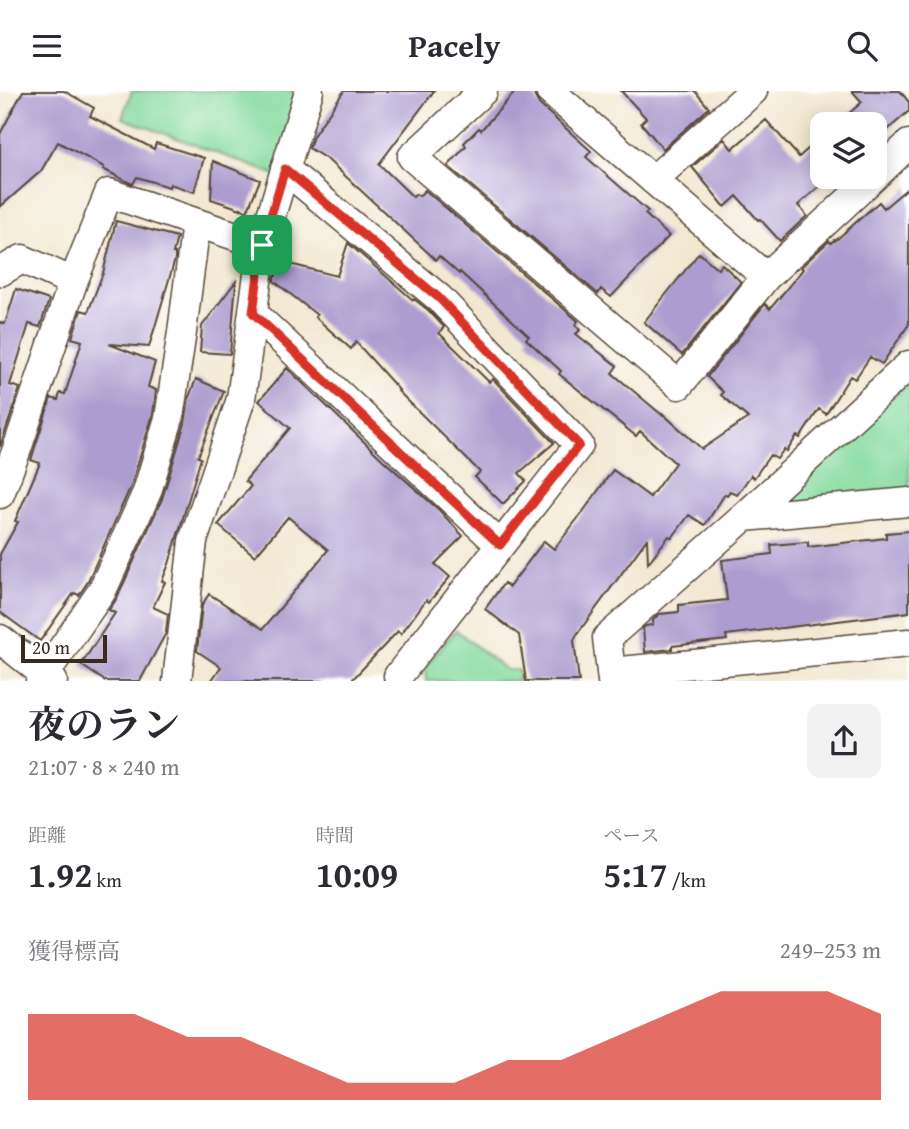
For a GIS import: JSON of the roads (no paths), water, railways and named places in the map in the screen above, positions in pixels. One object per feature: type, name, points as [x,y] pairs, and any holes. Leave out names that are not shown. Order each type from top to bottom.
[{"type":"street","points":[[179,679],[193,541],[241,399],[262,245],[309,91]]},
{"type":"street","points":[[481,91],[412,157],[679,385],[766,277],[861,189]]},
{"type":"street","points":[[550,91],[766,277]]},
{"type":"street","points":[[653,180],[753,91]]},
{"type":"street","points":[[887,165],[909,145]]},
{"type":"street","points":[[285,169],[439,298],[579,445],[398,676]]},
{"type":"street","points":[[0,494],[73,282],[109,193],[262,245]]},
{"type":"street","points":[[0,639],[46,679],[102,591],[147,492],[169,418],[195,222]]},
{"type":"street","points":[[0,272],[22,258],[73,282]]},
{"type":"street","points":[[253,313],[500,545]]},
{"type":"street","points":[[909,365],[744,517],[607,638],[611,677],[909,643]]},
{"type":"street","points":[[744,517],[909,502]]}]
